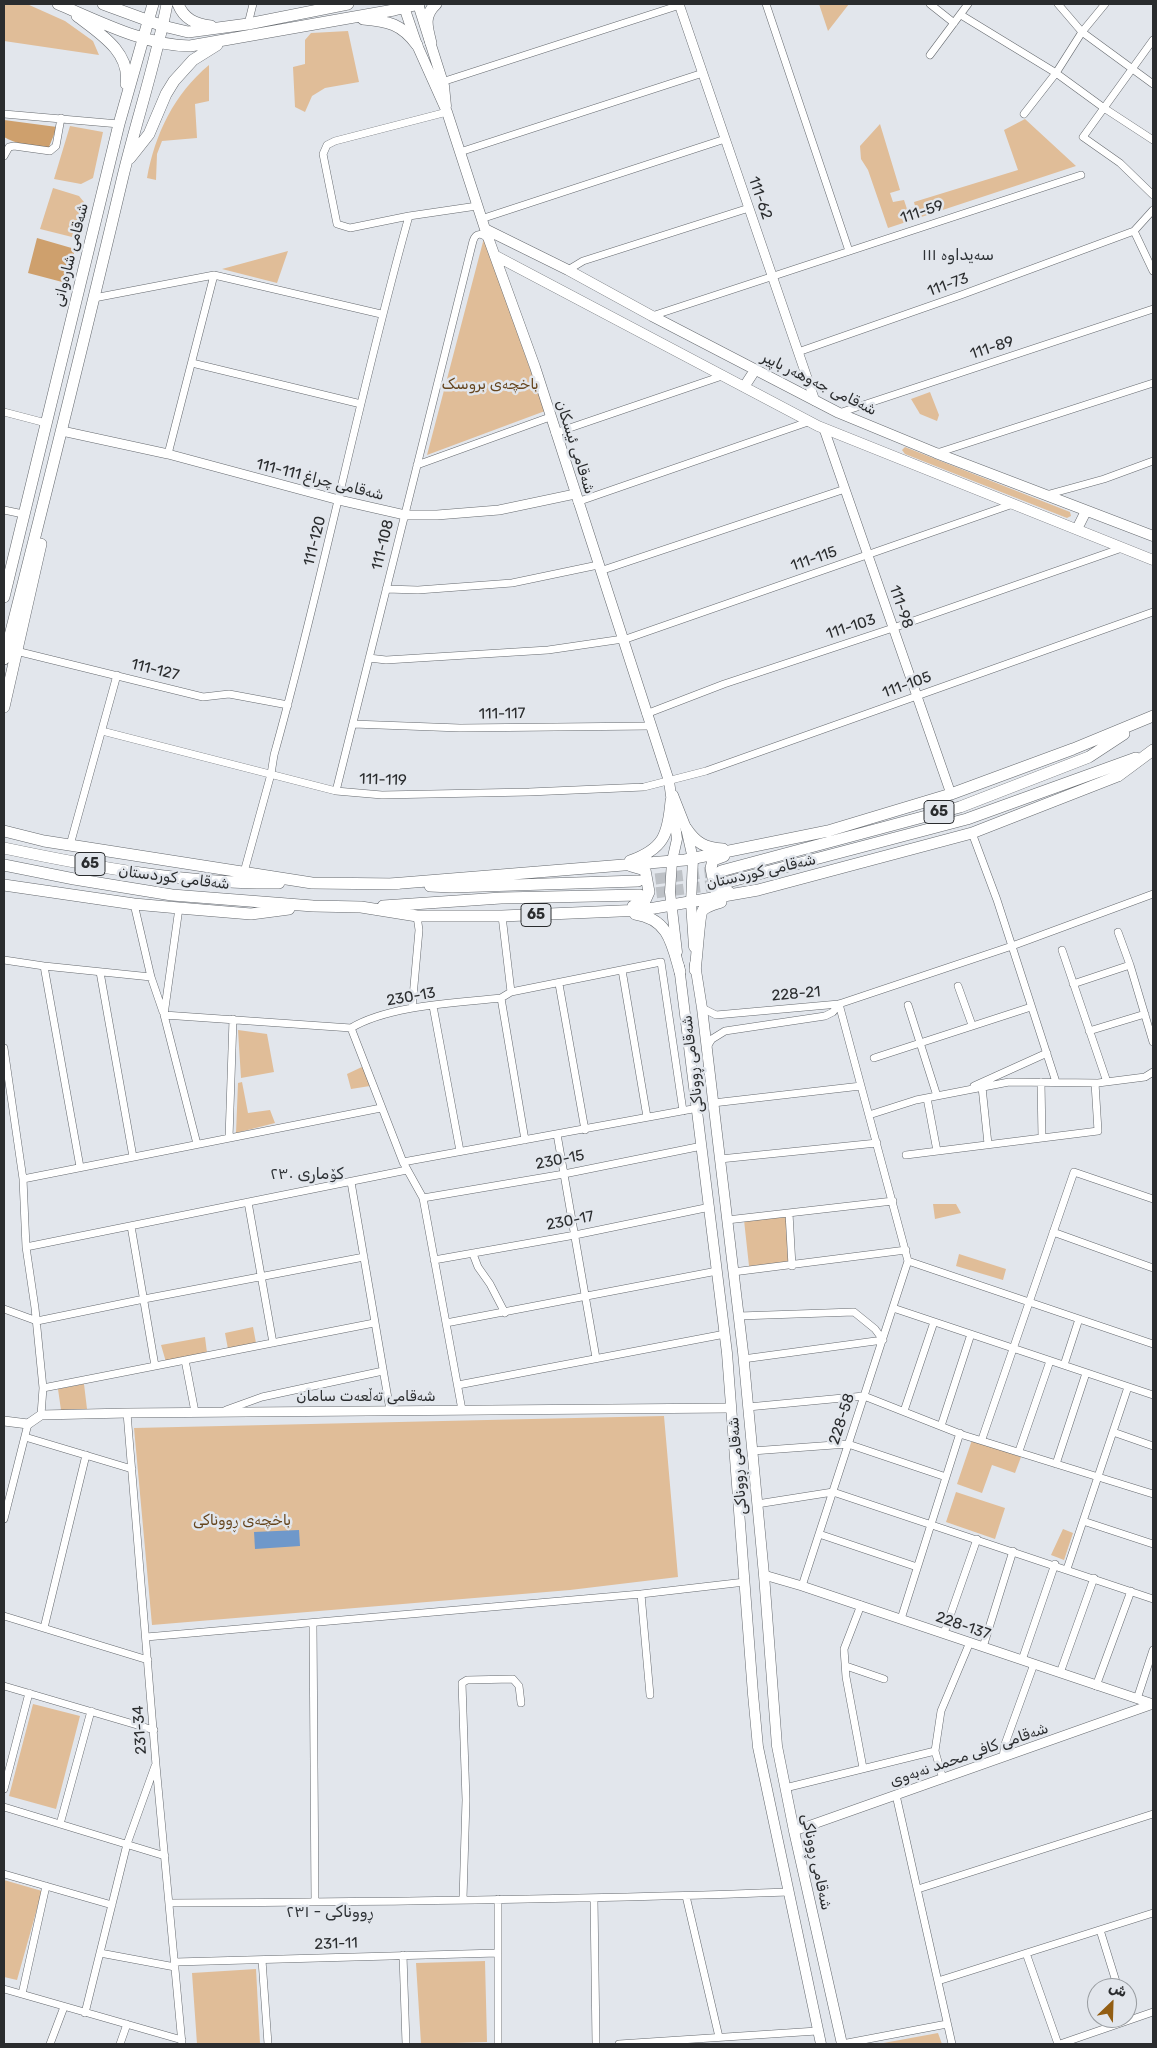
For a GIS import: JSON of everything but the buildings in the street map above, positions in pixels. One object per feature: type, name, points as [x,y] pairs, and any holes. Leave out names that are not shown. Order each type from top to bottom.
[{"type":"main road","points":[[103,4],[163,26],[188,32],[248,24],[317,7],[348,4]]},
{"type":"main road","name":"شەقامی شارەوانی","points":[[4,597],[120,119],[153,4]]},
{"type":"main road","points":[[4,659],[62,431],[126,164],[160,42],[167,4]]},
{"type":"main road","points":[[178,4],[184,15],[196,23],[227,27]]},
{"type":"main road","points":[[61,5],[144,38],[190,46],[418,4]]},
{"type":"main road","name":"شەقامی ئیسکان","points":[[418,4],[444,86],[447,112]]},
{"type":"main road","points":[[431,43],[426,24],[427,14],[436,4]]},
{"type":"main road","points":[[61,5],[107,39],[121,56],[127,78],[120,119]]},
{"type":"main road","name":"شەقامی ئیسکان","points":[[403,6],[417,45],[447,112],[483,224],[496,256],[550,417],[669,781],[677,839],[670,882]]},
{"type":"main road","points":[[346,18],[386,22],[400,27],[409,34],[417,45]]},
{"type":"main road","points":[[126,164],[149,134],[166,94],[184,69],[200,54],[232,38]]},
{"type":"main road","name":"شەقامی جەوهەر باپیر","points":[[483,224],[652,316],[840,413],[936,453],[1153,536]]},
{"type":"main road","points":[[496,256],[808,422],[1153,560]]},
{"type":"main road","points":[[744,388],[755,370]]},
{"type":"main road","points":[[4,707],[42,538],[52,470]]},
{"type":"main road","points":[[1077,529],[1086,511]]},
{"type":"main road","name":"شەقامی شارەوانی","points":[[4,575],[23,514]]},
{"type":"main road","name":"شەقامی کوردستان","points":[[390,884],[693,859],[828,831],[951,794],[1149,718]]},
{"type":"main road","name":"شەقامی کوردستان","points":[[721,871],[960,807],[1089,757],[1149,718]]},
{"type":"main road","name":"شەقامی کوردستان","points":[[361,907],[417,916],[588,913],[643,910],[758,890],[972,833],[1118,776],[1149,752]]},
{"type":"main road","name":"شەقامی کوردستان","points":[[724,883],[967,818],[1149,752]]},
{"type":"main road","points":[[617,865],[641,857],[657,846],[668,822],[671,797]]},
{"type":"main road","name":"شەقامی ئیسکان","points":[[671,797],[678,805],[686,828],[693,859],[693,880]]},
{"type":"main road","points":[[4,824],[44,841]]},
{"type":"main road","points":[[686,828],[694,839],[704,846],[740,849]]},
{"type":"main road","name":"شەقامی کوردستان","points":[[4,831],[44,841],[312,883]]},
{"type":"main road","points":[[758,890],[723,893],[718,891],[715,888],[711,863],[716,858],[768,843]]},
{"type":"main road","name":"شەقامی کوردستان","points":[[4,848],[76,862],[176,877],[248,883],[390,884],[452,888],[638,881]]},
{"type":"main road","name":"شەقامی کوردستان","points":[[4,864],[74,879],[172,895],[313,906],[361,907],[501,898],[640,895]]},
{"type":"main road","points":[[588,913],[639,905],[648,899],[650,892],[644,870],[637,867],[617,865]]},
{"type":"main road","name":"شەقامی ڕووناکی","points":[[693,880],[691,903],[695,970],[702,1008],[739,1316],[764,1575],[777,1746],[794,1831],[842,2044]]},
{"type":"main road","name":"شەقامی ڕووناکی","points":[[670,882],[671,905],[698,1108],[727,1353],[758,1747],[820,2044]]},
{"type":"main road","name":"شەقامی کوردستان","points":[[4,886],[134,904],[251,914],[313,906]]},
{"type":"main road","points":[[695,970],[698,951],[699,919],[702,911],[713,904],[758,890]]},
{"type":"main road","points":[[606,912],[642,915],[657,922],[672,944],[680,972]]},
{"type":"main road","points":[[727,1353],[743,1356]]},
{"type":"main road","points":[[753,1694],[772,1693]]},
{"type":"street","points":[[248,24],[253,4]]},
{"type":"street","points":[[445,82],[680,4]]},
{"type":"street","name":"111-62","points":[[680,4],[815,401]]},
{"type":"street","points":[[766,4],[849,251]]},
{"type":"street","points":[[930,4],[954,23]]},
{"type":"street","points":[[930,56],[968,4]]},
{"type":"street","points":[[1058,4],[1082,32],[1153,84]]},
{"type":"street","points":[[1024,114],[1056,73],[1082,32],[1104,4]]},
{"type":"street","points":[[961,15],[1056,73],[1104,108],[1153,140]]},
{"type":"street","points":[[1153,40],[1083,137],[1120,164],[1153,195]]},
{"type":"street","points":[[460,152],[703,72]]},
{"type":"street","points":[[447,112],[335,141],[327,145],[323,154],[337,224],[350,228],[409,216],[477,206]]},
{"type":"street","points":[[4,114],[61,118],[120,119]]},
{"type":"street","points":[[4,156],[9,147],[14,146],[50,151],[56,146],[61,118]]},
{"type":"street","points":[[483,224],[726,139]]},
{"type":"street","name":"111-59","points":[[652,316],[1081,175]]},
{"type":"street","points":[[568,270],[583,261],[749,208]]},
{"type":"street","points":[[1153,210],[1134,230],[1153,271]]},
{"type":"street","name":"111-120","points":[[244,872],[271,774],[339,500],[381,314],[409,216]]},
{"type":"street","name":"111-73","points":[[798,352],[961,295],[1134,230]]},
{"type":"street","name":"111-108","points":[[336,791],[474,236],[483,234],[489,240]]},
{"type":"street","points":[[94,298],[214,275],[381,314]]},
{"type":"street","points":[[168,454],[214,275]]},
{"type":"street","name":"111-89","points":[[840,413],[1153,309]]},
{"type":"street","points":[[192,363],[361,404]]},
{"type":"street","points":[[555,433],[722,376]]},
{"type":"street","points":[[936,453],[1153,383]]},
{"type":"street","points":[[4,412],[46,423]]},
{"type":"street","points":[[417,465],[550,417]]},
{"type":"street","points":[[576,498],[808,422]]},
{"type":"street","name":"111-98","points":[[824,429],[951,794]]},
{"type":"street","name":"شەقامی چراغ 111-111","points":[[62,431],[168,454],[339,500],[405,515],[437,515],[499,510],[576,498]]},
{"type":"street","points":[[1045,495],[1104,479],[1153,461]]},
{"type":"street","points":[[386,589],[418,590],[512,583],[599,568],[845,489]]},
{"type":"street","name":"111-115","points":[[369,658],[386,660],[548,650],[623,640],[1013,504]]},
{"type":"street","points":[[4,510],[23,514]]},
{"type":"street","name":"111-103","points":[[646,714],[724,684],[893,628],[1122,548]]},
{"type":"street","name":"111-105","points":[[669,781],[706,771],[1153,612]]},
{"type":"street","name":"111-127","points":[[16,651],[203,697],[229,694],[288,705]]},
{"type":"street","points":[[70,845],[117,675]]},
{"type":"street","name":"111-117","points":[[353,724],[460,728],[651,726]]},
{"type":"street","name":"111-119","points":[[102,730],[336,791],[382,795],[529,792],[644,787],[669,781]]},
{"type":"street","points":[[972,833],[1012,946],[1056,1082]]},
{"type":"street","points":[[1153,894],[1012,946],[839,1004],[908,1261],[1153,1344]]},
{"type":"street","points":[[134,904],[151,977],[164,1015],[197,1144]]},
{"type":"street","points":[[164,1015],[180,908]]},
{"type":"street","points":[[412,1008],[419,930],[417,916]]},
{"type":"street","points":[[502,916],[511,992]]},
{"type":"street","points":[[1118,932],[1153,1042]]},
{"type":"street","points":[[1062,950],[1107,1082]]},
{"type":"street","points":[[4,960],[151,977]]},
{"type":"street","name":"230-13","points":[[164,1015],[351,1028],[363,1021],[412,1008],[501,998],[511,992],[559,984],[661,962],[683,1111]]},
{"type":"street","points":[[1073,984],[1130,965]]},
{"type":"street","points":[[44,966],[80,1167]]},
{"type":"street","points":[[622,970],[647,1118]]},
{"type":"street","points":[[100,972],[133,1157]]},
{"type":"street","points":[[559,984],[585,1130]]},
{"type":"street","points":[[958,986],[972,1025]]},
{"type":"street","points":[[501,998],[525,1140]]},
{"type":"street","name":"228-21","points":[[702,1008],[716,1016],[839,1004]]},
{"type":"street","name":"228-21","points":[[706,1048],[712,1039],[725,1031],[825,1016],[833,1012],[839,1004]]},
{"type":"street","points":[[908,1005],[937,1096]]},
{"type":"street","points":[[433,1006],[460,1152]]},
{"type":"street","points":[[874,1058],[1031,1007]]},
{"type":"street","points":[[1089,1031],[1145,1014]]},
{"type":"street","points":[[229,1138],[233,1019]]},
{"type":"street","points":[[351,1028],[403,1162],[423,1198],[462,1410]]},
{"type":"street","points":[[4,1048],[23,1179],[26,1247],[43,1388],[41,1416]]},
{"type":"street","points":[[965,1090],[1047,1053]]},
{"type":"street","points":[[869,1116],[927,1098],[1009,1082],[1095,1083],[1145,1077],[1153,1072]]},
{"type":"street","points":[[1041,1082],[1042,1138]]},
{"type":"street","points":[[906,1155],[1098,1130],[1095,1083]]},
{"type":"street","points":[[713,1103],[861,1086]]},
{"type":"street","points":[[982,1087],[988,1144]]},
{"type":"street","points":[[927,1098],[937,1151]]},
{"type":"street","points":[[23,1179],[381,1108]]},
{"type":"street","points":[[403,1162],[698,1108]]},
{"type":"street","points":[[557,1134],[596,1358]]},
{"type":"street","points":[[720,1159],[877,1143]]},
{"type":"street","name":"230-15","points":[[423,1198],[564,1174],[702,1146]]},
{"type":"street","points":[[26,1247],[407,1170]]},
{"type":"street","points":[[982,1440],[1074,1172],[1153,1199]]},
{"type":"street","points":[[351,1182],[390,1410]]},
{"type":"street","points":[[727,1220],[893,1201]]},
{"type":"street","points":[[248,1202],[273,1343]]},
{"type":"street","name":"230-17","points":[[434,1260],[710,1207]]},
{"type":"street","points":[[789,1213],[792,1266]]},
{"type":"street","points":[[131,1226],[155,1366]]},
{"type":"street","points":[[1053,1232],[1153,1268]]},
{"type":"street","points":[[733,1272],[792,1266],[906,1248]]},
{"type":"street","points":[[473,1254],[478,1267],[490,1284],[505,1313]]},
{"type":"street","points":[[4,1310],[36,1321],[364,1257]]},
{"type":"street","name":"228-58","points":[[802,1586],[908,1261]]},
{"type":"street","points":[[446,1323],[505,1313],[717,1270]]},
{"type":"street","points":[[893,1308],[1153,1395]]},
{"type":"street","points":[[739,1316],[854,1312],[875,1329],[883,1340],[743,1356]]},
{"type":"street","points":[[1064,1366],[1080,1319]]},
{"type":"street","points":[[904,1412],[934,1322]]},
{"type":"street","points":[[43,1388],[374,1323]]},
{"type":"street","points":[[458,1385],[725,1334]]},
{"type":"street","points":[[940,1426],[971,1334]]},
{"type":"street","points":[[185,1360],[195,1412]]},
{"type":"street","points":[[1019,1451],[1050,1361]]},
{"type":"street","points":[[222,1412],[262,1397],[383,1371]]},
{"type":"street","points":[[1056,1464],[1086,1373]]},
{"type":"street","points":[[1067,1569],[1128,1387]]},
{"type":"street","points":[[748,1407],[864,1396],[960,1433],[1153,1494]]},
{"type":"street","name":"شەقامی تەڵعەت سامان","points":[[28,1424],[41,1416],[127,1413],[731,1408]]},
{"type":"street","name":"231-34","points":[[127,1413],[156,1764],[182,2042]]},
{"type":"street","points":[[4,1421],[28,1424],[4,1519]]},
{"type":"street","points":[[1113,1432],[1153,1446]]},
{"type":"street","points":[[901,1619],[960,1433]]},
{"type":"street","points":[[25,1437],[132,1469]]},
{"type":"street","points":[[752,1451],[848,1444],[946,1477]]},
{"type":"street","points":[[44,1628],[86,1455]]},
{"type":"street","points":[[757,1504],[833,1492],[1055,1564],[1153,1599]]},
{"type":"street","points":[[1083,1521],[1153,1544]]},
{"type":"street","points":[[819,1534],[917,1567]]},
{"type":"street","points":[[944,1633],[977,1539]]},
{"type":"street","points":[[983,1647],[1013,1551]]},
{"type":"street","points":[[1022,1660],[1055,1564]]},
{"type":"street","name":"228-137","points":[[764,1575],[861,1605],[1153,1704]]},
{"type":"street","points":[[1060,1673],[1094,1578]]},
{"type":"street","points":[[146,1637],[641,1594],[745,1582]]},
{"type":"street","points":[[1096,1686],[1131,1591]]},
{"type":"street","points":[[641,1594],[650,1695]]},
{"type":"street","points":[[861,1605],[844,1649],[863,1768]]},
{"type":"street","points":[[4,1616],[148,1660]]},
{"type":"street","points":[[313,1623],[315,1902]]},
{"type":"street","points":[[943,1778],[935,1751],[941,1711],[970,1642]]},
{"type":"street","points":[[1137,1700],[1153,1650]]},
{"type":"street","points":[[1003,1757],[1005,1744],[1034,1664]]},
{"type":"street","points":[[846,1666],[884,1679]]},
{"type":"street","points":[[463,1899],[466,1800],[462,1683],[467,1680],[514,1679],[519,1686],[521,1703]]},
{"type":"street","points":[[4,1686],[154,1730]]},
{"type":"street","points":[[4,1789],[29,1693]]},
{"type":"street","name":"شەقامی کافی محمد نەبەوی","points":[[794,1831],[1153,1704]]},
{"type":"street","points":[[60,1824],[91,1711]]},
{"type":"street","points":[[785,1788],[935,1751]]},
{"type":"street","points":[[85,2013],[127,1844],[156,1764]]},
{"type":"street","points":[[896,1795],[952,2044]]},
{"type":"street","points":[[4,1807],[165,1856]]},
{"type":"street","points":[[918,1889],[1153,1814]]},
{"type":"street","points":[[4,1874],[112,1905]]},
{"type":"street","points":[[22,1994],[46,1886]]},
{"type":"street","points":[[169,1902],[594,1898],[789,1892]]},
{"type":"street","points":[[686,1896],[719,2038]]},
{"type":"street","points":[[594,1898],[596,2044]]},
{"type":"street","points":[[498,1899],[498,2044]]},
{"type":"street","points":[[938,1981],[1153,1913]]},
{"type":"street","points":[[1100,1930],[1115,1978]]},
{"type":"street","name":"231-11","points":[[100,1953],[175,1965],[262,1960],[498,1953]]},
{"type":"street","points":[[1026,1953],[1059,2044],[1104,2028]]},
{"type":"street","points":[[403,1956],[406,2044]]},
{"type":"street","points":[[262,1960],[268,2044]]},
{"type":"street","points":[[4,1989],[127,2024],[182,2042]]},
{"type":"street","points":[[50,2044],[64,2007]]},
{"type":"street","points":[[1137,2017],[1153,2012]]},
{"type":"street","points":[[120,2044],[127,2024]]},
{"type":"street","points":[[842,2044],[947,2024]]},
{"type":"street","points":[[619,2044],[817,2031]]},
{"type":"green space","points":[[4,4],[27,4],[65,21],[93,41],[99,55],[4,41]]},
{"type":"green space","points":[[819,4],[849,4],[828,31]]},
{"type":"green space","points":[[348,31],[359,82],[325,88],[312,96],[305,112],[295,107],[293,67],[305,64],[305,40],[311,33]]},
{"type":"green space","points":[[209,65],[209,101],[195,104],[197,138],[162,141],[157,154],[156,180],[147,178],[155,146],[168,116],[186,89]]},
{"type":"green space","points":[[1025,119],[1076,166],[888,228],[868,170],[861,159],[860,146],[880,124],[900,190],[890,193],[893,202],[904,200],[907,209],[915,206],[914,202],[1018,170],[1004,130]]},
{"type":"green space","points":[[70,126],[103,132],[93,178],[81,184],[54,179]]},
{"type":"green space","points":[[53,188],[79,196],[84,202],[72,237],[40,229]]},
{"type":"green space","name":"باخچەی بروسک","points":[[484,238],[545,411],[427,455]]},
{"type":"green space","points":[[288,251],[277,283],[222,269]]},
{"type":"green space","points":[[930,392],[939,415],[937,421],[920,414],[911,399]]},
{"type":"green space","points":[[905,447],[1070,512],[1071,516],[1067,518],[905,454],[902,450]]},
{"type":"green space","points":[[238,1030],[267,1034],[274,1072],[241,1078]]},
{"type":"green space","points":[[364,1066],[370,1086],[351,1089],[347,1074]]},
{"type":"green space","points":[[242,1082],[248,1113],[270,1110],[275,1123],[236,1133],[238,1083]]},
{"type":"green space","points":[[933,1204],[956,1204],[961,1213],[935,1219]]},
{"type":"green space","points":[[787,1217],[791,1264],[749,1266],[744,1220]]},
{"type":"green space","points":[[959,1254],[1006,1269],[1003,1280],[956,1266]]},
{"type":"green space","points":[[253,1327],[256,1343],[228,1349],[225,1333]]},
{"type":"green space","points":[[205,1337],[207,1353],[166,1362],[161,1345]]},
{"type":"green space","points":[[84,1384],[87,1409],[61,1410],[58,1389]]},
{"type":"green space","name":"باخچەی ڕووناکی","points":[[664,1416],[678,1577],[570,1590],[152,1625],[134,1428]]},
{"type":"green space","points":[[972,1440],[1021,1457],[1015,1473],[992,1465],[982,1493],[957,1484]]},
{"type":"green space","points":[[956,1492],[1005,1508],[995,1539],[946,1522]]},
{"type":"green space","points":[[1063,1529],[1073,1533],[1064,1560],[1051,1555]]},
{"type":"green space","points":[[33,1704],[80,1716],[56,1809],[9,1796]]},
{"type":"green space","points":[[4,1880],[42,1891],[17,1980],[4,1977]]},
{"type":"green space","points":[[485,1961],[487,2042],[421,2044],[416,1963]]},
{"type":"green space","points":[[256,1969],[260,2044],[197,2044],[192,1973]]},
{"type":"green space","points":[[938,2033],[942,2044],[878,2044]]},
{"type":"shaded area","points":[[4,120],[57,127],[49,147],[32,146],[20,144],[4,137]]},
{"type":"shaded area","points":[[37,238],[75,249],[66,283],[28,273]]},
{"type":"water","points":[[299,1530],[300,1546],[255,1549],[254,1532]]},
{"type":"tunnel","points":[[639,881],[719,871]]},
{"type":"tunnel","points":[[640,895],[722,884]]},
{"type":"district","name":"سەیداوە ١١١","points":[[958,255]]},
{"type":"district","name":"کۆماری ٢٣٠","points":[[307,1174]]},
{"type":"district","name":"ڕووناکی - ٢٣١","points":[[330,1912]]}]
